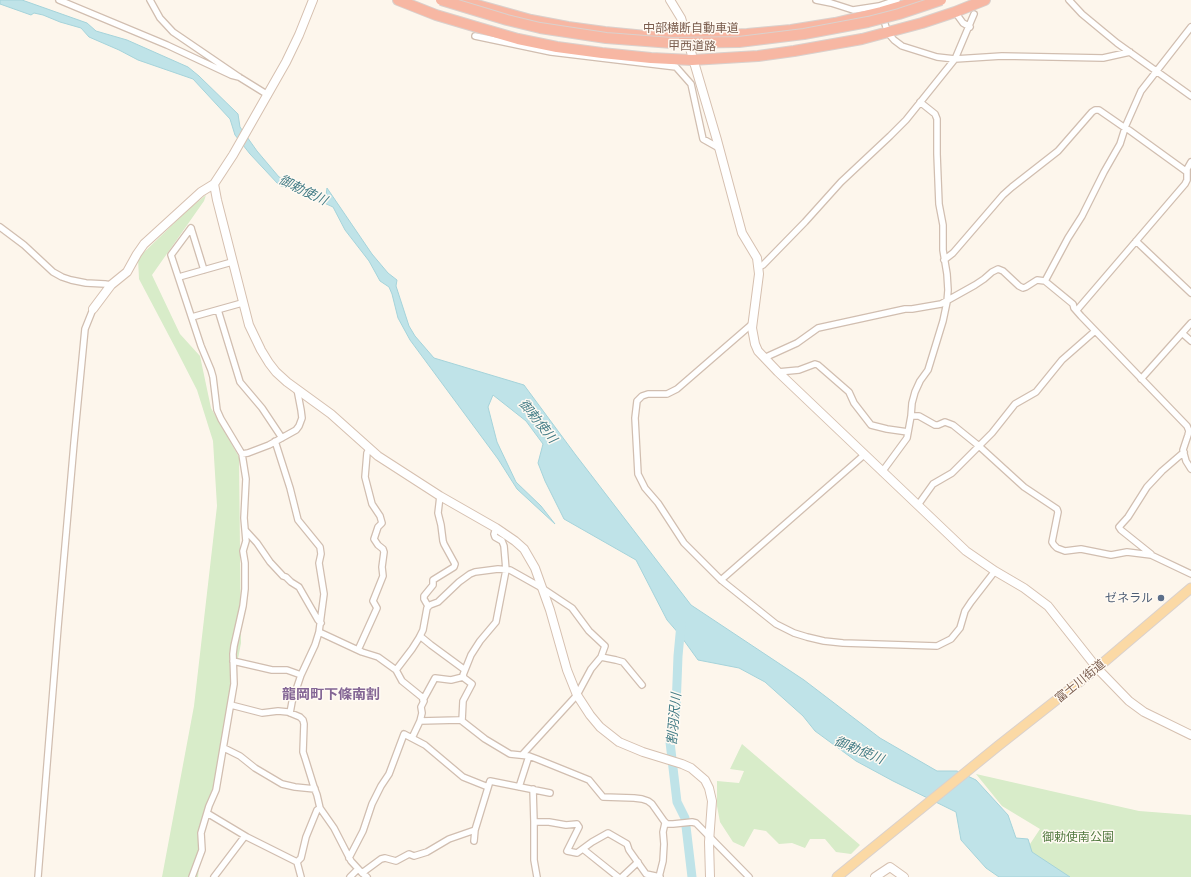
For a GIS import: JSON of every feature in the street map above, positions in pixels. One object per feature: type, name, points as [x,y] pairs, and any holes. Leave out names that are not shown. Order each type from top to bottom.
[{"type":"highway","name":"甲西道路","points":[[398,0],[436,15],[480,28],[550,45],[602,53],[692,60],[736,58],[794,52],[862,39],[954,12],[985,0]]},
{"type":"highway","name":"中部横断自動車道","points":[[441,0],[507,20],[540,28],[606,38],[678,43],[739,42],[804,34],[868,22],[899,14],[941,0]]},
{"type":"highway","name":"甲西道路","points":[[458,0],[531,20],[568,27],[646,36],[686,37],[791,30],[835,23],[880,9],[922,0]]},
{"type":"main road","name":"富士川街道","points":[[842,876],[870,850],[1097,668],[1191,588]]},
{"type":"street","points":[[59,0],[173,48],[231,75],[239,77]]},
{"type":"street","points":[[150,0],[160,18],[168,27],[267,97]]},
{"type":"street","points":[[38,877],[58,627],[85,329],[93,309],[111,285],[127,272],[144,244],[202,192],[214,184],[233,155],[286,62],[313,0]]},
{"type":"street","points":[[670,0],[681,18],[742,233],[757,258],[759,267],[758,288],[752,324],[753,335],[758,351],[864,455],[966,551],[995,571],[1024,588],[1048,606],[1097,668],[1129,702],[1144,712],[1191,735]]},
{"type":"street","points":[[816,0],[853,10],[880,9],[897,0]]},
{"type":"street","points":[[1069,0],[1082,14],[1107,35],[1191,96]]},
{"type":"street","points":[[880,9],[888,32],[894,40],[902,46],[937,57],[955,59],[1002,56],[1103,58],[1130,52]]},
{"type":"street","points":[[954,12],[963,23],[970,27]]},
{"type":"street","points":[[759,267],[763,265],[805,222],[841,182],[906,120],[955,59],[970,27],[974,14]]},
{"type":"street","points":[[1045,281],[1068,238],[1082,216],[1120,144],[1125,128],[1141,91],[1191,27]]},
{"type":"street","points":[[475,36],[551,52],[676,67],[691,84],[703,139],[719,148]]},
{"type":"street","points":[[882,472],[907,438],[915,392],[920,381],[928,370],[947,302],[947,282],[943,250],[943,225],[939,204],[937,119],[935,114],[920,102]]},
{"type":"street","points":[[944,260],[953,253],[1003,195],[1058,151],[1095,110],[1099,110],[1130,130],[1186,172]]},
{"type":"street","points":[[1077,310],[1185,184],[1187,180],[1186,172],[1191,162]]},
{"type":"street","points":[[214,184],[242,303],[249,325],[263,354],[276,372],[287,382],[332,414],[369,449],[392,466],[440,496],[496,528],[515,541],[524,550],[535,568],[550,610],[567,670],[577,695],[590,715],[600,727],[619,742],[650,755],[691,768],[701,776],[709,788],[712,800],[709,836],[710,877]]},
{"type":"street","points":[[0,227],[24,245],[53,272],[62,277],[86,283],[111,285]]},
{"type":"street","points":[[192,877],[202,850],[201,833],[216,790],[231,705],[234,684],[234,646],[243,606],[245,589],[245,563],[243,551],[246,541],[244,518],[246,479],[242,454],[217,410],[212,374],[201,346],[171,255],[191,228],[204,270]]},
{"type":"street","points":[[1136,242],[1191,293]]},
{"type":"street","points":[[179,277],[232,262]]},
{"type":"street","points":[[764,358],[797,343],[818,328],[905,309],[926,307],[947,302],[975,285],[996,269],[1003,271],[1023,288],[1037,280],[1045,281],[1073,304],[1095,331],[1187,426],[1189,431],[1184,452],[1186,461],[1191,468]]},
{"type":"street","points":[[192,317],[242,303]]},
{"type":"street","points":[[218,310],[240,382],[262,408],[282,438]]},
{"type":"street","points":[[1141,379],[1191,323]]},
{"type":"street","points":[[752,324],[677,389],[667,394],[648,394],[642,396],[637,401],[635,418],[638,474],[641,481],[658,503],[684,543],[721,580],[776,624],[794,633],[807,637],[843,643],[937,646],[951,639],[956,634],[960,628],[965,611],[995,571]]},
{"type":"street","points":[[918,505],[932,484],[952,473],[992,433],[1015,404],[1036,392],[1062,360],[1095,331]]},
{"type":"street","points":[[1182,333],[1191,342]]},
{"type":"street","points":[[778,372],[799,370],[815,364],[818,365],[849,392],[854,403],[871,425],[908,432]]},
{"type":"street","points":[[242,454],[248,453],[282,438],[296,430],[302,418],[297,389]]},
{"type":"street","points":[[911,416],[922,417],[934,425],[946,422],[950,423],[979,446],[1024,487],[1056,509],[1058,512],[1052,542],[1057,548],[1065,551],[1081,549],[1111,555],[1127,552],[1152,555]]},
{"type":"street","points":[[275,441],[290,488],[298,520],[320,547],[321,554],[319,563],[324,594],[319,632],[315,645],[301,675],[290,713]]},
{"type":"street","points":[[358,650],[377,608],[373,601],[383,576],[382,567],[384,552],[374,539],[378,527],[382,522],[372,504],[365,477],[369,449]]},
{"type":"street","points":[[1184,452],[1162,471],[1147,487],[1119,527],[1152,555],[1191,574]]},
{"type":"street","points":[[721,580],[864,455]]},
{"type":"street","points":[[396,670],[420,636],[428,606],[424,596],[433,585],[433,580],[454,567],[455,564],[443,541],[438,513],[440,496]]},
{"type":"street","points":[[463,677],[471,655],[480,641],[496,622],[506,570],[504,546],[502,541],[495,537],[494,534],[496,528]]},
{"type":"street","points":[[246,531],[283,576],[299,587],[318,620],[321,622]]},
{"type":"street","points":[[428,606],[438,602],[459,582],[470,574],[498,569],[510,570],[542,588],[572,608],[589,631],[605,646],[601,657],[591,669],[577,695],[522,755]]},
{"type":"street","points":[[319,632],[358,650],[378,657],[396,670],[402,681],[423,700]]},
{"type":"street","points":[[420,636],[465,670]]},
{"type":"street","points":[[601,657],[623,662],[642,685]]},
{"type":"street","points":[[233,661],[272,670],[287,670],[301,675]]},
{"type":"street","points":[[412,738],[420,721],[423,700],[435,678],[451,680],[463,677]]},
{"type":"street","points":[[462,721],[463,701],[472,684],[463,677]]},
{"type":"street","points":[[231,705],[262,713],[278,711],[290,713],[300,717],[303,720],[304,758],[318,795],[320,808],[334,828],[349,858],[360,871],[368,877]]},
{"type":"street","points":[[420,721],[462,721],[484,739],[510,754],[529,756],[589,780],[603,797],[638,798],[652,804],[665,822],[673,824],[696,823],[749,877]]},
{"type":"street","points":[[349,858],[363,831],[372,804],[392,768],[404,734],[425,745],[463,777],[488,787]]},
{"type":"street","points":[[224,748],[240,756],[255,768],[282,784],[295,788],[315,789]]},
{"type":"street","points":[[519,787],[529,756]]},
{"type":"street","points":[[474,841],[475,830],[490,781],[550,793]]},
{"type":"street","points":[[533,789],[534,860],[537,877]]},
{"type":"street","points":[[297,862],[301,858],[306,837],[317,810],[320,808]]},
{"type":"street","points":[[207,813],[245,836],[297,862],[301,877]]},
{"type":"street","points":[[534,822],[549,822],[566,825],[577,824],[579,827],[568,851],[577,853],[608,833],[627,844],[629,850],[646,874],[660,877],[663,860],[663,832],[665,822]]},
{"type":"street","points":[[350,877],[381,859],[385,858],[396,861],[409,854],[414,856],[427,852],[449,839],[475,830]]},
{"type":"street","points":[[214,877],[245,836]]},
{"type":"street","points":[[583,849],[618,877]]},
{"type":"street","points":[[622,877],[638,862]]},
{"type":"street","points":[[875,877],[890,867],[904,877]]},
{"type":"green space","points":[[206,195],[204,201],[152,275],[180,334],[200,356],[211,408],[239,457],[241,643],[200,857],[198,877],[162,877],[194,706],[217,506],[213,441],[197,390],[139,279],[138,258],[190,208]]},
{"type":"green space","points":[[742,744],[860,845],[851,854],[836,852],[825,839],[810,839],[805,848],[792,843],[779,844],[766,831],[754,829],[744,847],[733,842],[720,822],[717,806],[717,781],[739,783],[744,771],[730,769]]},
{"type":"green space","name":"御勅使南公園","points":[[976,774],[1139,811],[1191,815],[1191,877],[1008,877],[1040,829],[1002,806]]},
{"type":"water","name":"御勅使川","points":[[0,0],[22,0],[87,23],[96,31],[127,40],[188,67],[199,76],[238,114],[240,127],[257,151],[279,177],[326,196],[327,188],[372,254],[388,273],[397,280],[396,286],[409,326],[415,336],[434,358],[524,385],[691,605],[804,680],[880,738],[937,771],[957,771],[976,780],[1008,815],[1016,838],[1028,839],[1032,852],[1070,877],[999,877],[986,868],[961,840],[956,812],[856,761],[815,731],[803,716],[765,682],[739,668],[698,660],[667,620],[636,560],[564,519],[545,481],[538,463],[543,444],[526,421],[493,395],[488,407],[497,442],[516,482],[541,506],[555,524],[517,489],[498,459],[410,340],[398,318],[389,287],[380,281],[369,261],[345,230],[333,207],[291,188],[278,184],[250,154],[235,135],[230,119],[193,79],[138,60],[89,37],[81,28],[43,15],[34,13],[31,15],[0,4]]},
{"type":"waterway","name":"割羽沢川","points":[[681,624],[676,708],[670,742],[677,802],[685,818],[692,877]]},
{"type":"place","name":"ゼネラル","points":[[1161,598]]},
{"type":"district","name":"龍岡町下條南割","points":[[331,694]]}]
